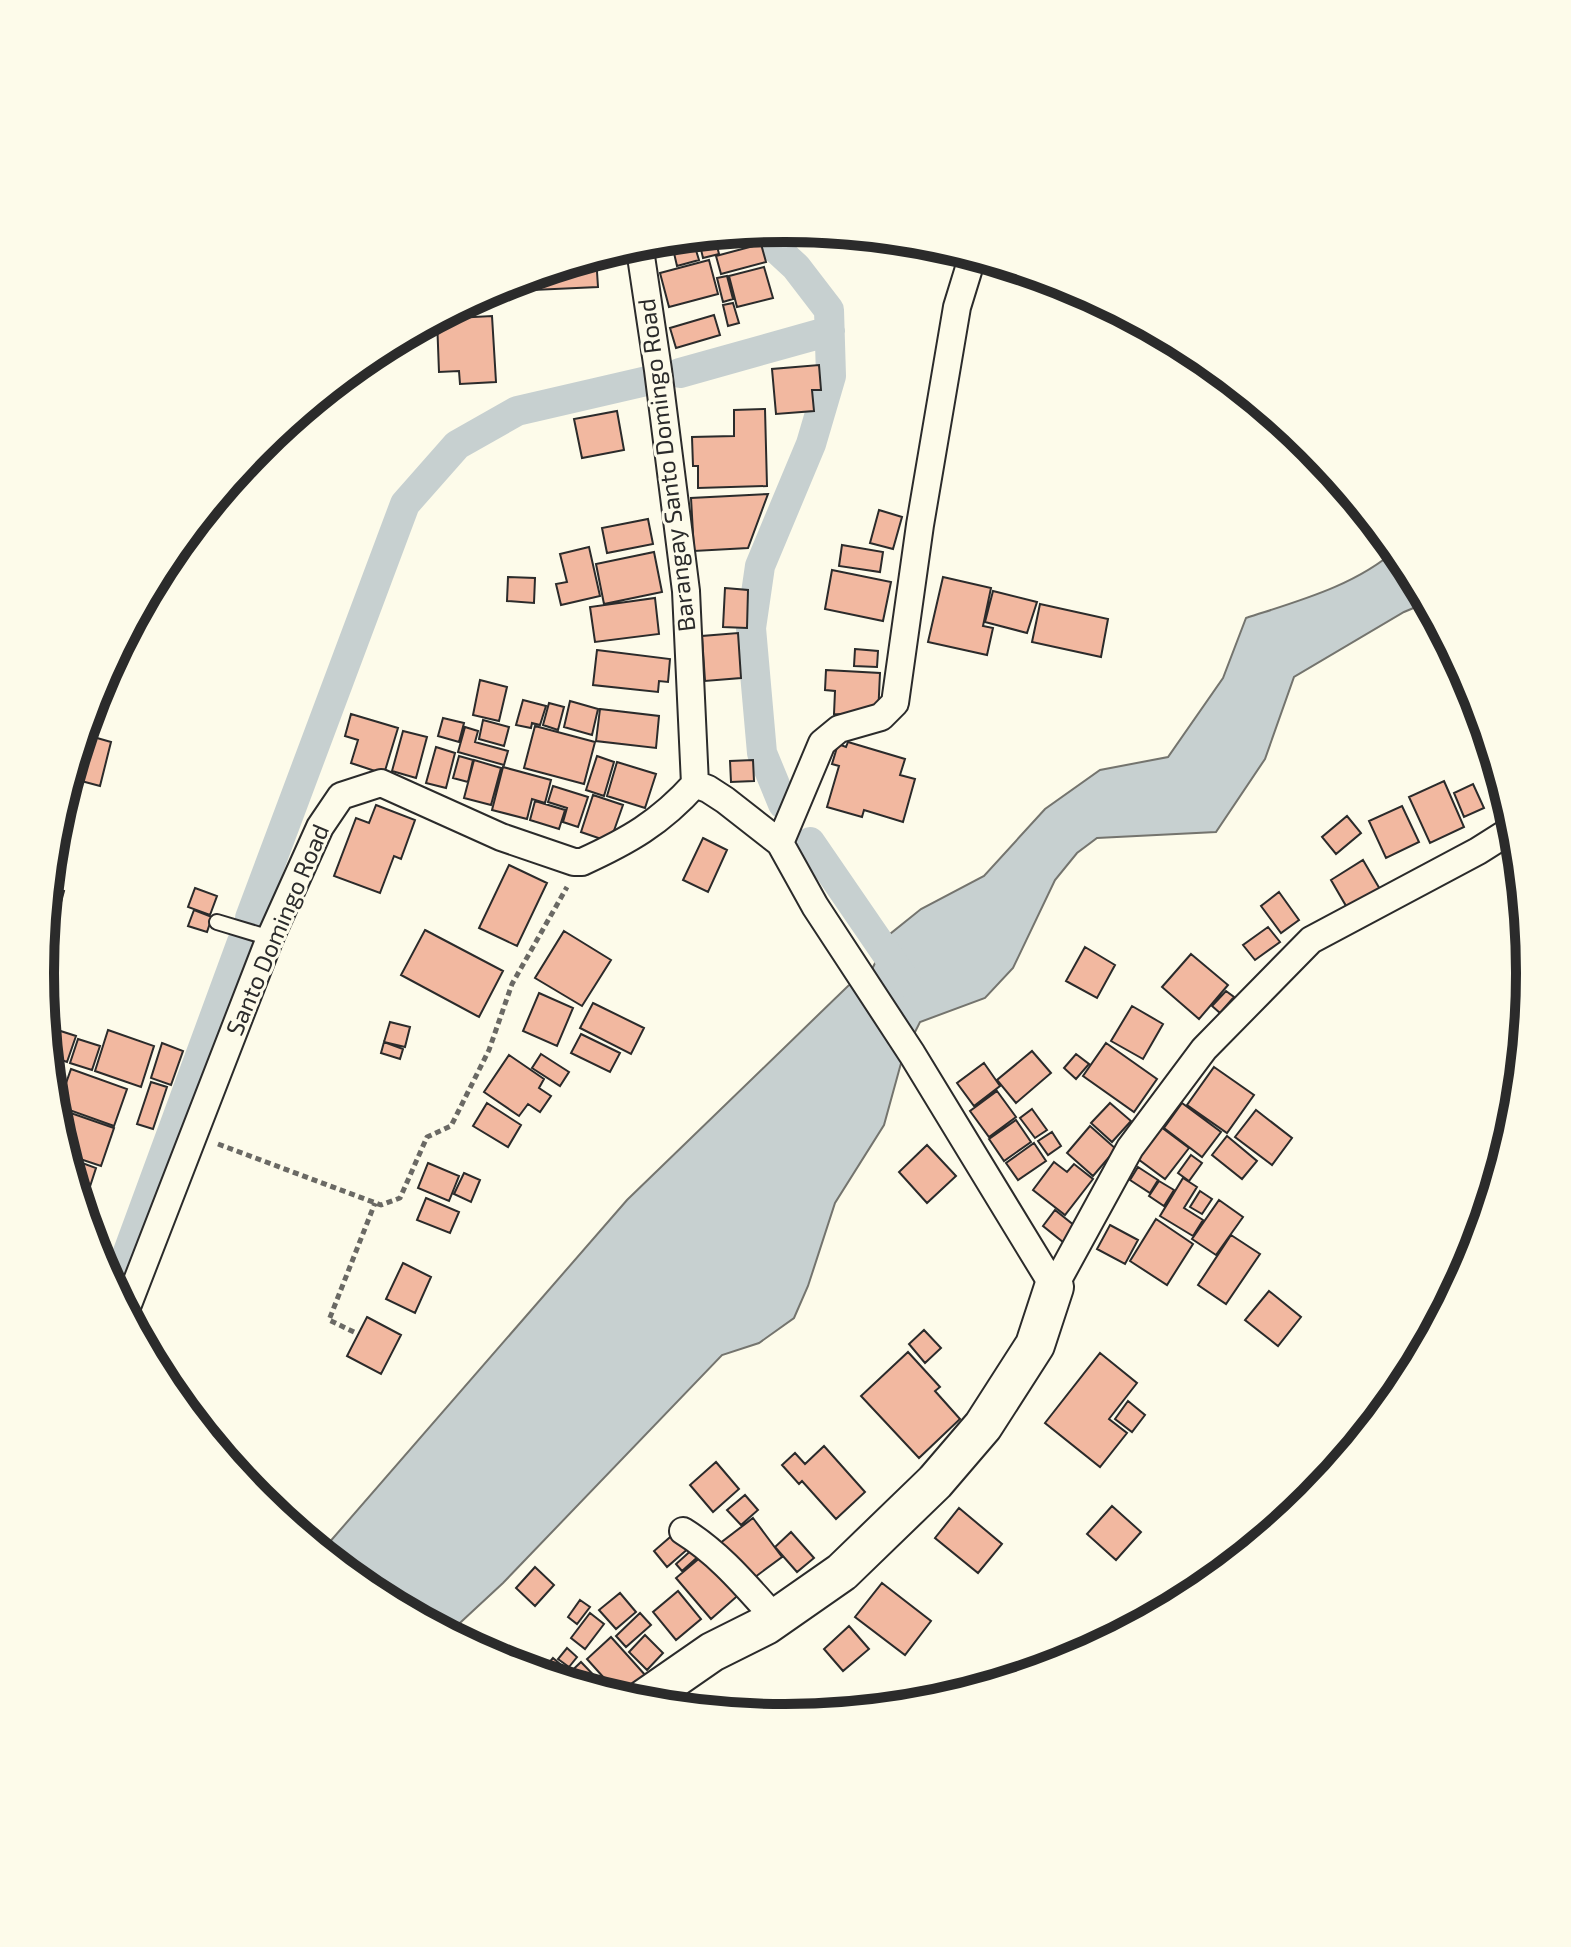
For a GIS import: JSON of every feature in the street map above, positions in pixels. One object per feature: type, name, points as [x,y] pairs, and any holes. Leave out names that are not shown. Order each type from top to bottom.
[{"type":"street","name":"Barangay Santo Domingo Road","points":[[641,256],[686,591],[695,784]]},
{"type":"street","points":[[780,843],[822,743],[839,729],[881,717],[895,703],[920,525],[957,307],[970,266]]},
{"type":"street","name":"Santo Domingo Road","points":[[130,1299],[270,938],[320,827],[341,796],[381,783],[501,837],[582,862]]},
{"type":"street","points":[[582,862],[627,842],[667,813],[695,784],[725,800],[780,843],[815,906],[912,1054],[1054,1287]]},
{"type":"street","points":[[653,1693],[712,1652],[775,1618],[842,1572],[935,1482],[983,1426],[1035,1345],[1054,1287],[1140,1135],[1204,1049],[1311,940],[1504,835]]},
{"type":"street","points":[[683,1531],[704,1544],[730,1567],[775,1618]]},
{"type":"lane","points":[[217,922],[270,938]]},
{"type":"path","points":[[195,1135],[381,1205],[400,1198],[427,1137],[451,1126],[489,1050],[512,984],[582,862]]},
{"type":"path","points":[[354,1332],[329,1320],[375,1203]]},
{"type":"shaded area","points":[[1387,557],[1418,606],[1294,677],[1265,759],[1216,832],[1097,838],[1077,853],[1055,880],[1013,968],[985,998],[920,1022],[903,1056],[884,1125],[835,1203],[808,1286],[794,1318],[759,1343],[722,1355],[503,1583],[456,1627],[379,1582],[328,1544],[627,1200],[848,986],[871,971],[890,934],[921,909],[984,876],[1045,809],[1100,770],[1168,757],[1223,678],[1246,618],[1344,583]]},
{"type":"building","points":[[761,244],[766,262],[721,274],[716,256]]},
{"type":"building","points":[[717,246],[719,254],[703,258],[700,247]]},
{"type":"building","points":[[695,248],[699,260],[677,266],[674,253]]},
{"type":"building","points":[[709,260],[718,294],[669,307],[660,273]]},
{"type":"building","points":[[597,267],[598,287],[533,290],[550,281]]},
{"type":"building","points":[[764,267],[773,298],[737,307],[729,276]]},
{"type":"building","points":[[727,276],[733,299],[723,302],[717,278]]},
{"type":"building","points":[[733,303],[739,323],[728,326],[723,305]]},
{"type":"building","points":[[714,315],[720,335],[676,348],[670,328]]},
{"type":"building","points":[[492,316],[496,382],[460,384],[459,371],[439,372],[437,330],[461,318]]},
{"type":"building","points":[[819,365],[821,390],[812,390],[814,411],[776,414],[772,369]]},
{"type":"building","points":[[765,409],[767,486],[698,488],[698,466],[693,466],[692,437],[734,436],[734,410]]},
{"type":"building","points":[[617,411],[624,450],[582,458],[574,419]]},
{"type":"building","points":[[768,494],[748,548],[694,551],[691,498]]},
{"type":"building","points":[[879,510],[902,517],[893,549],[870,543]]},
{"type":"building","points":[[648,519],[653,544],[607,553],[602,528]]},
{"type":"building","points":[[842,545],[883,552],[880,572],[839,566]]},
{"type":"building","points":[[589,547],[600,596],[561,605],[556,584],[567,582],[560,554]]},
{"type":"building","points":[[654,552],[662,592],[604,604],[596,564]]},
{"type":"building","points":[[832,570],[891,582],[883,621],[825,609]]},
{"type":"building","points":[[508,577],[535,578],[534,603],[507,601]]},
{"type":"building","points":[[943,577],[991,588],[983,626],[993,628],[987,655],[928,642]]},
{"type":"building","points":[[725,588],[748,590],[747,628],[723,627]]},
{"type":"building","points":[[993,591],[1037,602],[1027,633],[985,622]]},
{"type":"building","points":[[655,598],[659,634],[595,642],[590,607]]},
{"type":"building","points":[[1040,604],[1108,619],[1101,657],[1032,642]]},
{"type":"building","points":[[738,633],[741,678],[705,681],[702,636]]},
{"type":"building","points":[[855,649],[878,651],[877,667],[854,666]]},
{"type":"building","points":[[597,650],[670,659],[668,682],[659,681],[658,692],[593,685]]},
{"type":"building","points":[[826,670],[880,673],[878,716],[834,714],[835,691],[825,690]]},
{"type":"building","points":[[480,680],[507,687],[499,721],[473,715]]},
{"type":"building","points":[[523,700],[546,706],[540,725],[532,723],[531,728],[516,725]]},
{"type":"building","points":[[570,701],[598,709],[592,735],[564,727]]},
{"type":"building","points":[[549,703],[564,707],[558,730],[543,725]]},
{"type":"building","points":[[600,709],[659,716],[656,748],[596,741]]},
{"type":"building","points":[[351,714],[398,728],[384,774],[351,763],[358,740],[345,736]]},
{"type":"building","points":[[443,718],[464,723],[459,742],[438,736]]},
{"type":"building","points":[[483,720],[509,727],[504,746],[479,739]]},
{"type":"building","points":[[535,726],[595,742],[584,784],[524,768]]},
{"type":"building","points":[[465,727],[478,731],[475,742],[508,751],[504,765],[458,752]]},
{"type":"building","points":[[403,731],[427,737],[416,778],[392,771]]},
{"type":"building","points":[[93,737],[111,742],[100,786],[80,781]]},
{"type":"building","points":[[848,742],[905,759],[900,775],[915,779],[903,822],[864,810],[862,817],[827,807],[839,766],[832,764],[838,744],[846,747]]},
{"type":"building","points":[[436,747],[455,753],[446,788],[426,783]]},
{"type":"building","points":[[459,756],[473,760],[468,782],[453,778]]},
{"type":"building","points":[[597,756],[614,762],[604,796],[586,790]]},
{"type":"building","points":[[474,760],[501,768],[491,805],[464,798]]},
{"type":"building","points":[[753,760],[754,781],[731,782],[730,761]]},
{"type":"building","points":[[617,762],[656,774],[645,808],[607,796]]},
{"type":"building","points":[[503,767],[551,780],[545,803],[532,799],[527,819],[492,810]]},
{"type":"building","points":[[1444,781],[1464,827],[1430,843],[1409,797]]},
{"type":"building","points":[[1473,784],[1484,808],[1464,817],[1454,793]]},
{"type":"building","points":[[553,786],[588,797],[578,827],[563,822],[567,808],[548,802]]},
{"type":"building","points":[[593,795],[623,805],[610,842],[581,832]]},
{"type":"building","points":[[535,801],[565,810],[559,829],[530,820]]},
{"type":"building","points":[[376,805],[415,820],[401,859],[394,856],[380,893],[334,876],[356,818],[369,823]]},
{"type":"building","points":[[1402,806],[1419,842],[1386,858],[1369,821]]},
{"type":"building","points":[[1347,816],[1361,833],[1336,854],[1322,837]]},
{"type":"building","points":[[703,838],[727,850],[708,892],[683,880]]},
{"type":"building","points":[[1363,860],[1381,891],[1349,911],[1331,880]]},
{"type":"building","points":[[509,865],[547,883],[517,946],[479,928]]},
{"type":"building","points":[[195,888],[217,896],[210,915],[188,907]]},
{"type":"building","points":[[59,890],[64,891],[57,918]]},
{"type":"building","points":[[1279,892],[1299,920],[1281,933],[1261,906]]},
{"type":"building","points":[[194,910],[212,917],[207,932],[188,926]]},
{"type":"building","points":[[1268,927],[1280,942],[1255,960],[1243,945]]},
{"type":"building","points":[[425,930],[503,971],[479,1017],[401,975]]},
{"type":"building","points":[[564,931],[611,960],[582,1006],[535,978]]},
{"type":"building","points":[[1085,947],[1115,965],[1097,998],[1066,981]]},
{"type":"building","points":[[1191,954],[1228,985],[1199,1019],[1162,987]]},
{"type":"building","points":[[1226,991],[1234,997],[1220,1013],[1212,1006]]},
{"type":"building","points":[[539,993],[573,1008],[557,1046],[523,1031]]},
{"type":"building","points":[[593,1003],[644,1028],[631,1054],[580,1028]]},
{"type":"building","points":[[1132,1006],[1163,1024],[1143,1059],[1111,1041]]},
{"type":"building","points":[[390,1022],[410,1027],[405,1047],[384,1042]]},
{"type":"building","points":[[57,1030],[76,1036],[67,1062],[59,1059]]},
{"type":"building","points":[[108,1030],[154,1046],[141,1087],[95,1071]]},
{"type":"building","points":[[581,1034],[620,1053],[610,1072],[571,1053]]},
{"type":"building","points":[[78,1039],[100,1046],[92,1070],[70,1063]]},
{"type":"building","points":[[384,1042],[403,1049],[400,1059],[381,1053]]},
{"type":"building","points":[[162,1043],[183,1051],[171,1085],[151,1078]]},
{"type":"building","points":[[1106,1043],[1157,1079],[1134,1112],[1083,1076]]},
{"type":"building","points":[[1032,1051],[1051,1073],[1016,1103],[997,1080]]},
{"type":"building","points":[[541,1054],[569,1072],[560,1086],[532,1068]]},
{"type":"building","points":[[1076,1054],[1089,1064],[1076,1079],[1064,1068]]},
{"type":"building","points":[[509,1055],[544,1079],[539,1088],[551,1096],[540,1112],[528,1104],[519,1116],[484,1092]]},
{"type":"building","points":[[984,1063],[1000,1086],[974,1106],[957,1083]]},
{"type":"building","points":[[1214,1067],[1254,1095],[1227,1133],[1187,1105]]},
{"type":"building","points":[[71,1069],[127,1089],[114,1126],[67,1109],[64,1090]]},
{"type":"building","points":[[151,1082],[167,1087],[153,1129],[137,1124]]},
{"type":"building","points":[[997,1091],[1016,1117],[989,1137],[970,1111]]},
{"type":"building","points":[[487,1103],[521,1125],[508,1147],[473,1126]]},
{"type":"building","points":[[1110,1103],[1131,1121],[1112,1142],[1091,1123]]},
{"type":"building","points":[[1182,1103],[1221,1132],[1202,1157],[1164,1128]]},
{"type":"building","points":[[1032,1109],[1047,1130],[1035,1138],[1020,1118]]},
{"type":"building","points":[[1256,1110],[1292,1138],[1272,1165],[1235,1137]]},
{"type":"building","points":[[67,1112],[114,1128],[101,1166],[78,1158]]},
{"type":"building","points":[[1016,1120],[1031,1142],[1004,1161],[989,1139]]},
{"type":"building","points":[[1090,1126],[1116,1149],[1093,1176],[1067,1153]]},
{"type":"building","points":[[1161,1127],[1189,1148],[1165,1179],[1138,1159]]},
{"type":"building","points":[[1052,1132],[1061,1146],[1048,1155],[1038,1141]]},
{"type":"building","points":[[1227,1136],[1257,1161],[1242,1179],[1212,1155]]},
{"type":"building","points":[[1034,1143],[1046,1161],[1018,1180],[1006,1163]]},
{"type":"building","points":[[927,1145],[956,1176],[927,1203],[899,1172]]},
{"type":"building","points":[[1191,1155],[1202,1163],[1189,1181],[1178,1173]]},
{"type":"building","points":[[79,1162],[96,1168],[88,1193]]},
{"type":"building","points":[[1054,1162],[1067,1172],[1074,1164],[1093,1179],[1065,1215],[1033,1190]]},
{"type":"building","points":[[428,1163],[459,1176],[449,1201],[418,1188]]},
{"type":"building","points":[[1138,1167],[1158,1180],[1150,1193],[1130,1180]]},
{"type":"building","points":[[464,1173],[480,1180],[471,1202],[454,1194]]},
{"type":"building","points":[[1183,1178],[1197,1187],[1184,1208],[1203,1220],[1193,1236],[1160,1216]]},
{"type":"building","points":[[1159,1181],[1174,1190],[1164,1206],[1149,1196]]},
{"type":"building","points":[[1200,1191],[1212,1199],[1202,1214],[1190,1207]]},
{"type":"building","points":[[426,1198],[459,1212],[450,1233],[417,1220]]},
{"type":"building","points":[[1219,1200],[1243,1217],[1216,1255],[1192,1239]]},
{"type":"building","points":[[1055,1210],[1075,1226],[1063,1242],[1043,1226]]},
{"type":"building","points":[[1156,1219],[1193,1244],[1167,1285],[1130,1261]]},
{"type":"building","points":[[1110,1225],[1138,1240],[1125,1264],[1097,1249]]},
{"type":"building","points":[[1231,1235],[1260,1254],[1226,1304],[1198,1285]]},
{"type":"building","points":[[403,1263],[431,1277],[415,1313],[386,1299]]},
{"type":"building","points":[[1269,1291],[1301,1317],[1278,1346],[1245,1320]]},
{"type":"building","points":[[367,1317],[401,1335],[381,1374],[347,1356]]},
{"type":"building","points":[[924,1330],[941,1348],[925,1363],[909,1344]]},
{"type":"building","points":[[908,1352],[940,1387],[935,1391],[960,1419],[919,1458],[861,1396]]},
{"type":"building","points":[[1100,1353],[1137,1383],[1109,1419],[1127,1433],[1100,1467],[1045,1423]]},
{"type":"building","points":[[1128,1401],[1145,1415],[1132,1432],[1115,1419]]},
{"type":"building","points":[[824,1446],[865,1492],[836,1519],[802,1481],[799,1484],[782,1465],[795,1453],[805,1464]]},
{"type":"building","points":[[716,1462],[739,1489],[713,1512],[690,1485]]},
{"type":"building","points":[[745,1495],[758,1510],[741,1525],[727,1510]]},
{"type":"building","points":[[1112,1506],[1141,1532],[1116,1560],[1087,1534]]},
{"type":"building","points":[[959,1508],[1002,1544],[978,1573],[935,1538]]},
{"type":"building","points":[[753,1518],[782,1557],[747,1583],[719,1544]]},
{"type":"building","points":[[676,1532],[690,1547],[667,1567],[654,1551]]},
{"type":"building","points":[[791,1532],[814,1558],[797,1572],[775,1547]]},
{"type":"building","points":[[695,1547],[701,1554],[682,1571],[676,1564]]},
{"type":"building","points":[[708,1551],[743,1591],[711,1619],[676,1578]]},
{"type":"building","points":[[535,1567],[554,1585],[535,1606],[516,1588]]},
{"type":"building","points":[[882,1583],[931,1621],[905,1655],[855,1617]]},
{"type":"building","points":[[678,1591],[701,1619],[676,1640],[653,1612]]},
{"type":"building","points":[[620,1593],[636,1612],[616,1629],[599,1610]]},
{"type":"building","points":[[580,1600],[590,1607],[577,1624],[568,1617]]},
{"type":"building","points":[[590,1613],[604,1624],[585,1649],[571,1638]]},
{"type":"building","points":[[640,1613],[651,1625],[626,1647],[616,1636]]},
{"type":"building","points":[[849,1626],[869,1649],[843,1671],[824,1649]]},
{"type":"building","points":[[645,1635],[663,1653],[647,1670],[629,1652]]},
{"type":"building","points":[[611,1637],[646,1676],[632,1689],[608,1683],[587,1659]]},
{"type":"building","points":[[567,1648],[577,1657],[569,1667],[558,1659]]},
{"type":"building","points":[[553,1658],[567,1670],[566,1671],[547,1665]]},
{"type":"building","points":[[581,1662],[599,1681],[596,1680],[570,1672]]},
{"type":"waterway","points":[[770,243],[796,267],[829,310],[831,376],[811,444],[760,566],[751,628],[762,753],[783,804]]},
{"type":"waterway","points":[[680,373],[830,331]]},
{"type":"waterway","points":[[250,918],[405,504],[457,445],[517,411],[651,380]]},
{"type":"waterway","points":[[810,842],[906,982]]},
{"type":"waterway","points":[[120,1275],[242,942]]}]
